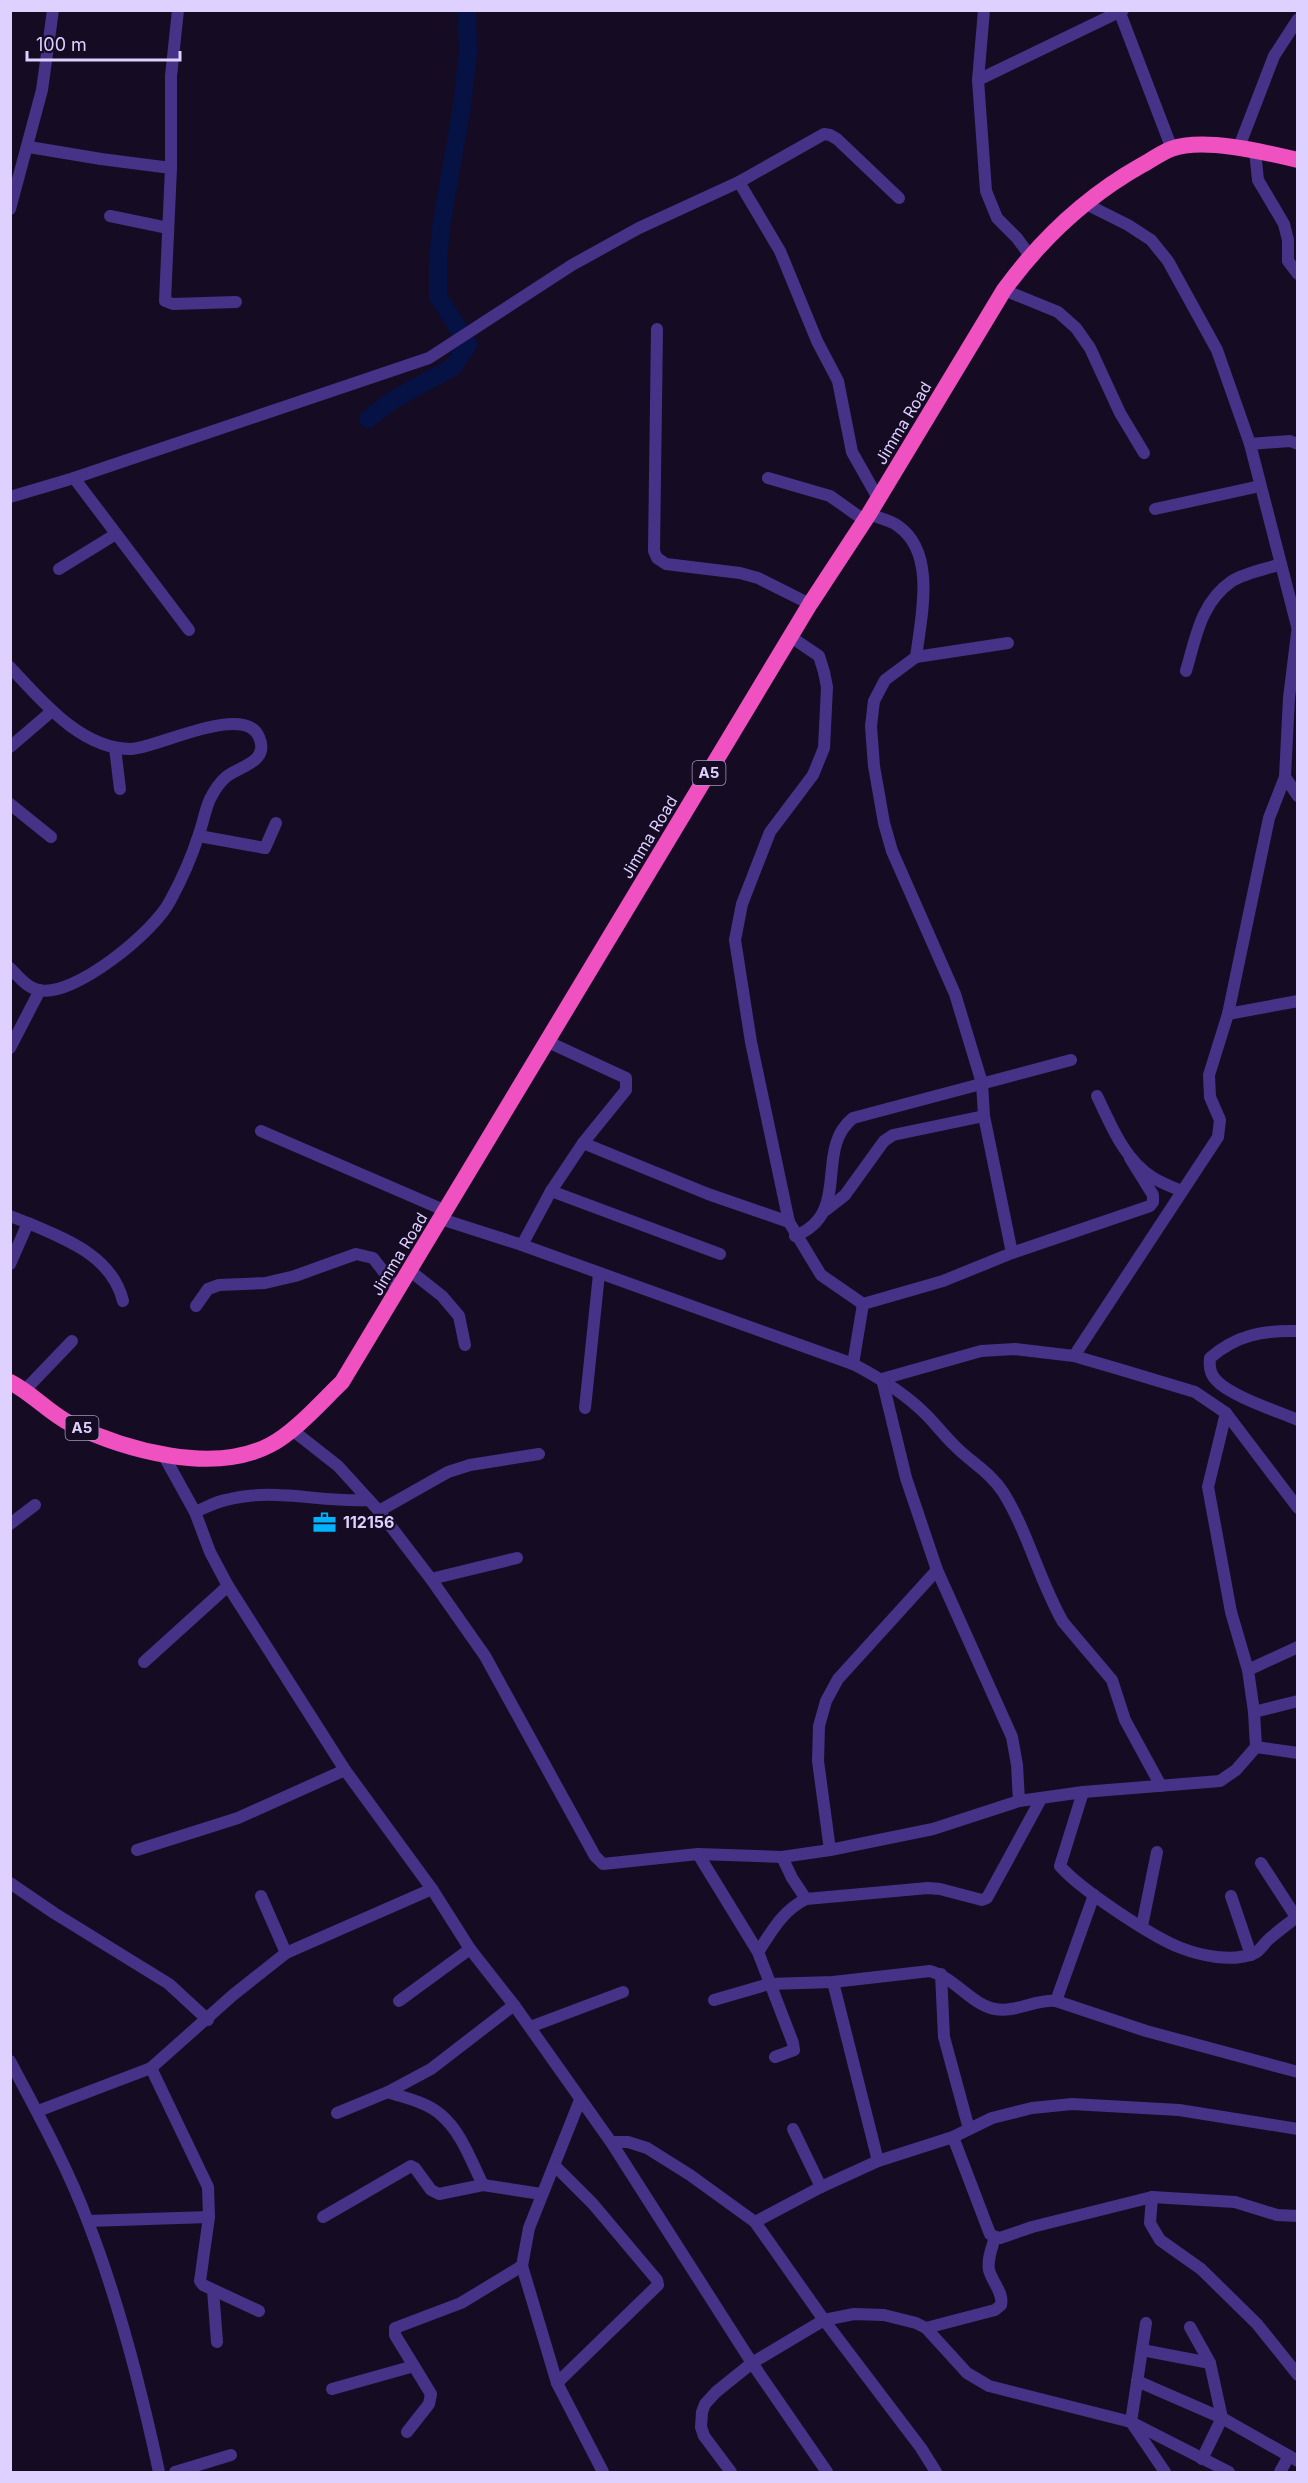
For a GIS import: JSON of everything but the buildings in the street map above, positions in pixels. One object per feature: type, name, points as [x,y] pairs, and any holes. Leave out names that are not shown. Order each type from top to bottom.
[{"type":"highway","name":"Jimma Road","points":[[18,1386],[69,1423],[164,1456],[204,1459],[254,1451],[270,1445],[291,1430],[342,1382],[810,604],[867,517],[1004,290],[1030,256],[1084,203],[1123,176],[1172,148],[1204,145],[1247,149],[1298,160]]},
{"type":"street","points":[[10,209],[42,90],[53,10]]},
{"type":"street","points":[[178,10],[171,76],[171,168],[165,301],[173,304],[236,302]]},
{"type":"street","points":[[984,10],[978,80],[987,198],[997,218],[1017,238],[1030,256]]},
{"type":"street","points":[[978,80],[1121,12],[1172,148]]},
{"type":"street","points":[[1298,19],[1274,56],[1247,149],[1258,180],[1284,224],[1288,240],[1288,261],[1298,274]]},
{"type":"street","points":[[10,497],[74,478],[429,358],[572,265],[639,228],[739,182],[824,134],[830,135],[899,198]]},
{"type":"street","points":[[28,147],[171,168]]},
{"type":"street","points":[[739,182],[780,251],[817,341],[838,381],[852,452],[878,498]]},
{"type":"street","points":[[1074,1356],[1218,1137],[1221,1128],[1208,1089],[1209,1075],[1228,1014],[1269,818],[1285,777],[1289,698],[1297,626],[1250,444],[1217,350],[1168,261],[1151,240],[1141,232],[1084,203]]},
{"type":"street","points":[[110,216],[168,228]]},
{"type":"street","points":[[1004,290],[1058,312],[1076,328],[1090,348],[1120,413],[1144,453]]},
{"type":"street","points":[[657,328],[654,551],[657,558],[666,564],[740,573],[758,578],[810,604]]},
{"type":"street","points":[[1250,444],[1282,441],[1298,444]]},
{"type":"street","points":[[74,478],[189,630]]},
{"type":"street","points":[[768,478],[830,496],[867,517],[898,526],[914,541],[921,563],[923,589],[916,657]]},
{"type":"street","points":[[1155,509],[1260,486]]},
{"type":"street","points":[[58,569],[116,534]]},
{"type":"street","points":[[1186,671],[1201,618],[1215,597],[1234,580],[1281,564]]},
{"type":"street","points":[[791,637],[819,656],[824,672],[826,687],[824,748],[813,775],[770,832],[742,904],[735,940],[751,1042],[789,1222],[795,1236],[821,1275],[863,1304]]},
{"type":"street","points":[[1008,643],[916,657],[885,680],[874,700],[871,726],[874,766],[884,823],[892,851],[955,994],[982,1083],[984,1116],[1012,1253]]},
{"type":"street","points":[[10,667],[52,711],[79,731],[115,748],[152,746],[190,731],[231,724],[255,730],[261,742],[259,756],[256,760],[225,778],[217,787],[209,801],[199,836],[170,903],[148,931],[127,949],[81,978],[52,989],[40,990],[25,982],[10,968]]},
{"type":"street","points":[[10,747],[52,711]]},
{"type":"street","points":[[115,748],[120,789]]},
{"type":"street","points":[[1285,777],[1298,796]]},
{"type":"street","points":[[10,804],[51,837]]},
{"type":"street","points":[[199,836],[265,848],[276,823]]},
{"type":"street","points":[[10,1048],[40,990]]},
{"type":"street","points":[[1228,1014],[1298,1001]]},
{"type":"street","points":[[522,1245],[551,1191],[583,1143],[626,1090],[626,1078],[546,1041]]},
{"type":"street","points":[[795,1236],[813,1226],[825,1210],[836,1143],[845,1125],[853,1118],[1071,1060]]},
{"type":"street","points":[[863,1304],[944,1281],[1012,1253],[1150,1206],[1153,1202],[1153,1195],[1111,1126],[1097,1096]]},
{"type":"street","points":[[825,1210],[834,1206],[845,1195],[884,1141],[892,1135],[984,1116]]},
{"type":"street","points":[[261,1131],[443,1215],[599,1274],[853,1365],[882,1379],[919,1407],[953,1445],[990,1476],[1002,1491],[1037,1564],[1056,1611],[1062,1622],[1108,1674],[1125,1720],[1161,1786]]},
{"type":"street","points":[[583,1143],[708,1194],[789,1222]]},
{"type":"street","points":[[1130,1158],[1153,1179],[1182,1191]]},
{"type":"street","points":[[551,1191],[720,1254]]},
{"type":"street","points":[[10,1216],[76,1245],[98,1260],[115,1280],[123,1301]]},
{"type":"street","points":[[10,1264],[28,1223]]},
{"type":"street","points":[[196,1306],[208,1289],[219,1285],[265,1282],[295,1276],[356,1254],[373,1258],[398,1290]]},
{"type":"street","points":[[410,1270],[442,1296],[459,1316],[465,1345]]},
{"type":"street","points":[[585,1408],[599,1274]]},
{"type":"street","points":[[853,1365],[863,1304]]},
{"type":"street","points":[[1298,1331],[1272,1330],[1251,1334],[1232,1342],[1217,1352],[1210,1358],[1209,1368],[1214,1379],[1226,1388],[1298,1420]]},
{"type":"street","points":[[18,1386],[72,1341]]},
{"type":"street","points":[[882,1379],[981,1351],[1015,1349],[1074,1356],[1195,1392],[1226,1413],[1298,1508]]},
{"type":"street","points":[[882,1379],[906,1478],[937,1570],[1012,1737],[1017,1765],[1019,1801]]},
{"type":"street","points":[[291,1430],[330,1458],[379,1511],[431,1579],[485,1656],[598,1862],[610,1865],[698,1854],[782,1857],[830,1850],[933,1829],[1019,1801],[1083,1792],[1220,1780],[1229,1777],[1256,1747],[1248,1670],[1231,1612],[1208,1487],[1226,1413]]},
{"type":"street","points":[[379,1511],[448,1472],[470,1465],[538,1454]]},
{"type":"street","points":[[164,1456],[195,1512],[210,1552],[228,1586],[345,1770],[432,1889],[470,1949],[514,2005],[611,2142],[752,2363],[827,2472]]},
{"type":"street","points":[[195,1512],[225,1500],[255,1496],[369,1500]]},
{"type":"street","points":[[10,1524],[35,1504]]},
{"type":"street","points":[[431,1579],[517,1558]]},
{"type":"street","points":[[830,1850],[818,1761],[819,1726],[826,1701],[838,1679],[937,1570]]},
{"type":"street","points":[[144,1662],[228,1586]]},
{"type":"street","points":[[1248,1670],[1298,1647]]},
{"type":"street","points":[[1254,1712],[1298,1701]]},
{"type":"street","points":[[1256,1747],[1298,1753]]},
{"type":"street","points":[[136,1850],[238,1818],[345,1770]]},
{"type":"street","points":[[1083,1792],[1059,1864],[1063,1871],[1094,1895],[1180,1948],[1230,1958],[1251,1955],[1297,1916],[1261,1863]]},
{"type":"street","points":[[758,1952],[783,1915],[792,1906],[806,1899],[928,1888],[982,1900],[987,1898],[1041,1799]]},
{"type":"street","points":[[1142,1926],[1157,1852]]},
{"type":"street","points":[[698,1854],[758,1952],[794,2047],[791,2052],[775,2057]]},
{"type":"street","points":[[782,1857],[806,1899]]},
{"type":"street","points":[[10,1883],[169,1984],[208,2020]]},
{"type":"street","points":[[38,2111],[151,2068],[208,2020],[233,1995],[286,1953],[432,1889]]},
{"type":"street","points":[[1056,2001],[1094,1895]]},
{"type":"street","points":[[261,1896],[286,1953]]},
{"type":"street","points":[[1231,1896],[1251,1955]]},
{"type":"street","points":[[399,2001],[470,1949]]},
{"type":"street","points":[[714,2000],[769,1984],[833,1982],[930,1971],[941,1974],[982,2004],[993,2009],[1004,2010],[1043,2000],[1056,2001],[1146,2031],[1298,2072]]},
{"type":"street","points":[[941,1974],[944,2037],[969,2129]]},
{"type":"street","points":[[833,1982],[878,2161]]},
{"type":"street","points":[[530,2027],[624,1992]]},
{"type":"street","points":[[337,2113],[388,2092],[431,2069],[514,2005]]},
{"type":"street","points":[[10,2061],[17,2087],[38,2111],[88,2221],[144,2402],[159,2472]]},
{"type":"street","points":[[151,2068],[208,2187],[209,2217],[200,2282],[259,2311]]},
{"type":"street","points":[[388,2092],[440,2113],[461,2140],[483,2185]]},
{"type":"street","points":[[580,2100],[529,2228],[522,2266],[557,2383],[603,2472]]},
{"type":"street","points":[[755,2222],[821,2187],[878,2161],[952,2137],[992,2118],[1022,2110],[1072,2104],[1179,2110],[1298,2129]]},
{"type":"street","points":[[793,2129],[821,2187]]},
{"type":"street","points":[[952,2137],[990,2234],[994,2237],[1000,2238],[1032,2227],[1152,2197],[1235,2202],[1277,2215],[1298,2216]]},
{"type":"street","points":[[611,2142],[628,2142],[647,2148],[690,2175],[755,2222],[824,2320],[921,2448],[936,2472]]},
{"type":"street","points":[[555,2166],[593,2204],[657,2280],[658,2285],[557,2383]]},
{"type":"street","points":[[322,2217],[371,2191],[407,2167],[416,2168],[431,2190],[439,2194],[483,2185],[541,2194]]},
{"type":"street","points":[[1152,2197],[1150,2223],[1160,2240],[1201,2269],[1257,2324],[1298,2375]]},
{"type":"street","points":[[88,2221],[209,2217]]},
{"type":"street","points":[[926,2328],[995,2310],[1001,2305],[1002,2297],[988,2264],[994,2237]]},
{"type":"street","points":[[407,2432],[431,2399],[431,2394],[395,2335],[397,2325],[461,2303],[522,2266]]},
{"type":"street","points":[[213,2290],[217,2342]]},
{"type":"street","points":[[731,2472],[704,2436],[701,2427],[705,2404],[716,2392],[752,2363],[824,2320],[854,2314],[884,2315],[916,2323],[926,2328],[967,2373],[989,2386],[1131,2422],[1229,2472]]},
{"type":"street","points":[[1146,2323],[1131,2422],[1165,2472]]},
{"type":"street","points":[[1190,2327],[1210,2363],[1222,2418],[1202,2459]]},
{"type":"street","points":[[1142,2350],[1210,2363]]},
{"type":"street","points":[[332,2389],[414,2366]]},
{"type":"street","points":[[1137,2381],[1222,2418],[1293,2458],[1280,2472]]},
{"type":"street","points":[[175,2472],[231,2455]]},
{"type":"waterway","points":[[368,419],[393,400],[453,367],[468,344],[438,296],[438,259],[442,221],[462,106],[468,53],[467,10]]},
{"type":"place","name":"112156","points":[[325,1522]]}]
